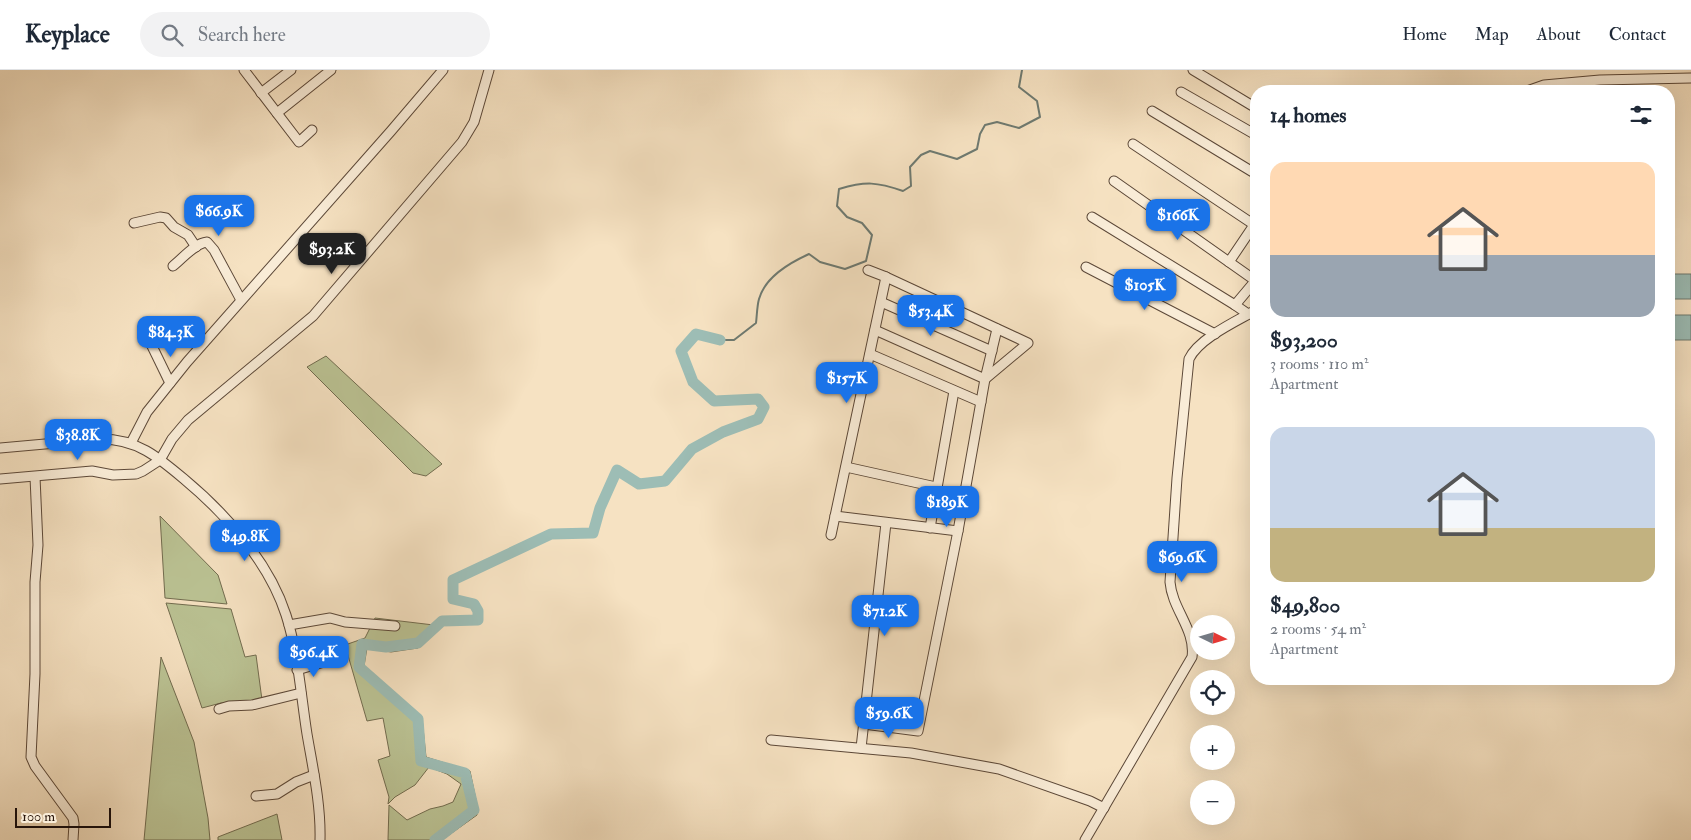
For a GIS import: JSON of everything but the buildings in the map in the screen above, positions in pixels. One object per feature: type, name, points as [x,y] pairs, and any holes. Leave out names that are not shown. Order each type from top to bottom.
[{"type":"street","points":[[261,93],[290,70]]},
{"type":"street","points":[[277,113],[319,74],[331,70]]},
{"type":"street","points":[[131,443],[147,412],[170,383],[443,70]]},
{"type":"street","points":[[0,479],[92,471],[113,475],[129,475],[143,471],[160,460],[172,439],[188,420],[313,316],[462,142],[476,114],[489,70]]},
{"type":"street","points":[[1193,70],[1250,104]]},
{"type":"street","points":[[248,71],[261,93],[299,142],[312,130]]},
{"type":"street","points":[[1542,85],[1685,75]]},
{"type":"street","points":[[1181,92],[1250,132]]},
{"type":"street","points":[[1152,111],[1250,170]]},
{"type":"street","points":[[1134,144],[1250,220]]},
{"type":"street","points":[[1114,181],[1250,277]]},
{"type":"street","points":[[134,223],[160,217],[166,218],[174,227],[184,232],[196,246]]},
{"type":"street","points":[[1092,217],[1235,305],[1250,311]]},
{"type":"street","points":[[1229,262],[1250,232]]},
{"type":"street","points":[[173,266],[196,246],[207,242],[212,247],[241,300]]},
{"type":"street","points":[[1086,267],[1215,334]]},
{"type":"street","points":[[868,270],[1028,343],[985,379]]},
{"type":"street","points":[[831,535],[886,277]]},
{"type":"street","points":[[1235,305],[1250,288]]},
{"type":"street","points":[[881,302],[992,351]]},
{"type":"street","points":[[1086,840],[1192,657],[1193,647],[1190,637],[1170,588],[1172,539],[1188,363],[1196,348],[1250,313]]},
{"type":"street","points":[[864,724],[918,731],[958,531],[985,379],[997,329]]},
{"type":"street","points":[[875,330],[985,379]]},
{"type":"street","points":[[151,344],[170,383]]},
{"type":"street","points":[[870,354],[981,402]]},
{"type":"street","points":[[930,528],[954,391]]},
{"type":"street","points":[[0,448],[101,439],[131,443],[160,460],[199,492],[247,546],[278,593],[289,625],[314,775],[320,840]]},
{"type":"street","points":[[846,467],[936,487]]},
{"type":"street","points":[[35,477],[38,546],[35,582],[35,674],[31,753],[36,766],[73,818],[73,840]]},
{"type":"street","points":[[835,516],[958,531]]},
{"type":"street","points":[[861,748],[886,523]]},
{"type":"street","points":[[289,625],[330,618],[345,622],[395,626]]},
{"type":"street","points":[[297,670],[324,662]]},
{"type":"street","points":[[219,709],[230,706],[252,705],[301,693]]},
{"type":"street","points":[[771,740],[911,753],[999,769],[1090,801],[1104,808]]},
{"type":"street","points":[[256,796],[277,794],[296,782],[314,775]]},
{"type":"green space","points":[[326,356],[442,464],[426,476],[413,473],[307,367]]},
{"type":"green space","points":[[160,516],[218,575],[227,604],[165,598]]},
{"type":"green space","points":[[166,603],[231,609],[245,657],[256,655],[262,700],[246,706],[221,703],[202,708]]},
{"type":"green space","points":[[375,618],[442,626],[418,648],[391,652],[367,648],[364,666],[422,718],[426,757],[470,771],[477,815],[442,840],[388,840],[389,805],[407,820],[430,809],[453,802],[461,784],[447,774],[429,767],[415,785],[395,797],[388,804],[389,797],[378,760],[390,756],[383,718],[367,721],[345,645],[365,638]]},
{"type":"green space","points":[[161,657],[194,742],[208,818],[210,840],[144,840]]},
{"type":"green space","points":[[277,814],[282,840],[218,840],[218,837]]},
{"type":"water","points":[[1675,274],[1691,274],[1691,299],[1675,299]]},
{"type":"water","points":[[1675,315],[1691,315],[1691,340],[1675,340]]},
{"type":"waterway","points":[[720,340],[734,340],[756,323],[758,302],[762,291],[772,277],[794,262],[809,254],[820,262],[845,269],[866,261],[872,235],[862,223],[847,217],[837,206],[839,189],[871,184],[903,191],[911,186],[910,167],[921,155],[930,151],[957,159],[977,149],[980,134],[985,125],[997,122],[1019,128],[1040,117],[1037,101],[1019,87],[1022,70]]},
{"type":"waterway","points":[[435,840],[474,810],[465,773],[421,761],[418,719],[359,667],[362,644],[386,647],[418,643],[442,621],[478,620],[478,611],[474,604],[453,599],[453,580],[551,534],[593,533],[600,508],[617,470],[639,484],[665,481],[692,449],[723,432],[758,419],[764,407],[758,399],[714,401],[693,382],[681,351],[696,334],[720,340]]}]
